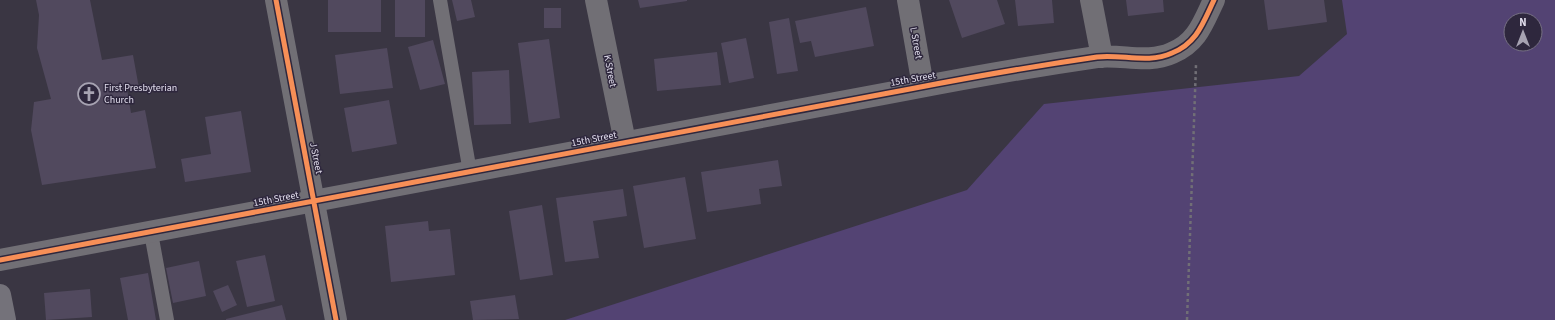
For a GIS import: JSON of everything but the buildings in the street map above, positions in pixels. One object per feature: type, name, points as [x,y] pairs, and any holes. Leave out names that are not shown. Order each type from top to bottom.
[{"type":"main road","points":[[0,295],[5,320]]},
{"type":"street","name":"J Street","points":[[276,0],[315,200],[336,320]]},
{"type":"street","name":"K Street","points":[[596,0],[624,142]]},
{"type":"street","name":"L Street","points":[[908,0],[923,86]]},
{"type":"street","points":[[1091,0],[1102,57]]},
{"type":"street","points":[[1191,43],[1204,22],[1214,0]]},
{"type":"street","name":"15th Street","points":[[0,260],[151,233],[315,200],[923,86],[1102,57],[1149,59],[1171,54],[1191,43]]},
{"type":"lane","points":[[440,0],[470,172]]},
{"type":"lane","points":[[151,233],[167,320]]},
{"type":"path","points":[[1187,320],[1197,54],[1191,43]]},
{"type":"shaded area","points":[[1342,0],[1555,0],[1555,320],[565,320],[967,190],[1044,104],[1299,76],[1347,34]]},
{"type":"cycle path","points":[[276,0],[336,320]]},
{"type":"cycle path","points":[[0,260],[980,76],[1106,56],[1154,58],[1172,53],[1188,44],[1198,31],[1214,0]]},
{"type":"place","name":"First Presbyterian Church","points":[[89,94]]}]
